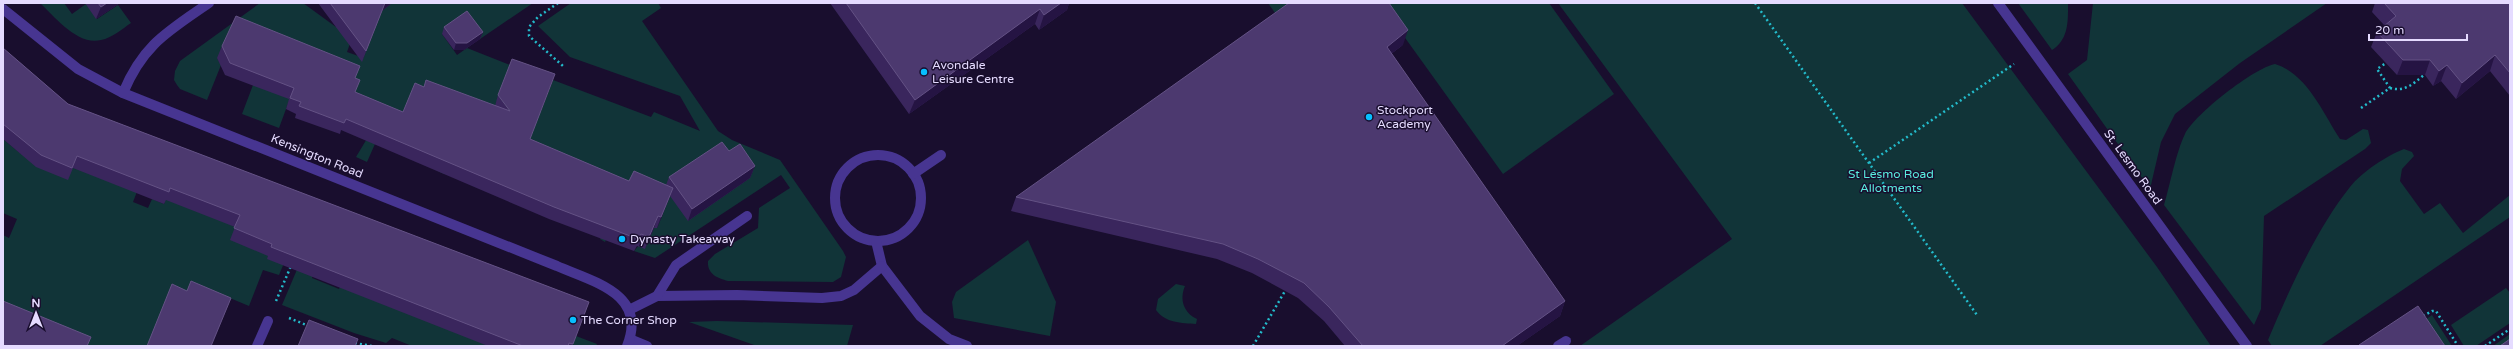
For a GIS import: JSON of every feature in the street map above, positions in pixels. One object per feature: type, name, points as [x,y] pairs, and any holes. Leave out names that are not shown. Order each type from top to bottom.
[{"type":"street","points":[[123,94],[139,60],[153,44],[209,3]]},
{"type":"street","name":"St. Lesmo Road","points":[[1998,3],[2247,346]]},
{"type":"street","name":"Kensington Road","points":[[3,9],[78,69],[123,94],[597,282],[615,292],[629,310]]},
{"type":"street","points":[[879,155],[892,157],[904,164],[913,174],[919,186],[921,200],[918,213],[912,224],[902,233],[890,239],[876,241],[854,234],[844,226],[835,204],[835,191],[839,180],[846,169],[855,161],[867,156],[879,155]]},
{"type":"street","points":[[913,174],[941,155]]},
{"type":"street","points":[[657,296],[676,265],[747,216]]},
{"type":"street","points":[[876,241],[882,266],[920,316],[949,339],[967,346]]},
{"type":"street","points":[[647,346],[628,343],[633,322],[629,310],[657,296],[737,295],[822,298],[841,296],[854,290],[882,266]]},
{"type":"street","points":[[257,346],[268,321]]},
{"type":"path","points":[[558,3],[538,17],[529,27],[529,36],[563,66]]},
{"type":"path","points":[[1755,3],[1977,315]]},
{"type":"path","points":[[1869,163],[2033,51]]},
{"type":"path","points":[[2386,63],[2377,69],[2390,88],[2399,90],[2407,88],[2424,75]]},
{"type":"path","points":[[2361,108],[2390,88]]},
{"type":"path","points":[[268,321],[292,262]]},
{"type":"path","points":[[1253,346],[1285,291]]},
{"type":"path","points":[[2418,321],[2432,311],[2436,312],[2458,346]]},
{"type":"path","points":[[272,312],[315,328]]},
{"type":"path","points":[[2485,346],[2510,329]]},
{"type":"path","points":[[350,342],[372,346]]},
{"type":"green space","points":[[40,3],[64,3],[72,14],[86,4],[97,19],[118,5],[131,23],[109,37],[92,41],[76,35]]},
{"type":"green space","points":[[260,3],[303,3],[336,27],[370,3],[533,3],[480,39],[442,34],[457,55],[467,48],[510,65],[508,71],[541,111],[553,80],[651,117],[654,112],[700,131],[680,96],[570,57],[538,26],[571,3],[658,3],[661,8],[642,21],[718,131],[732,140],[780,160],[843,251],[846,257],[841,277],[833,282],[728,281],[717,277],[709,269],[708,261],[715,254],[758,228],[759,208],[790,188],[781,175],[655,258],[634,251],[654,228],[657,228],[663,214],[629,183],[605,242],[600,239],[620,191],[444,174],[436,170],[422,156],[403,131],[386,119],[367,162],[356,157],[380,117],[296,82],[279,128],[242,114],[253,85],[217,58],[221,65],[207,100],[180,89],[177,85],[174,80],[175,71],[180,61]],"holes":[[[353,35],[364,58],[347,52]]]},
{"type":"green space","points":[[1268,3],[1289,3],[1275,13]]},
{"type":"green space","points":[[1380,3],[1549,3],[1614,94],[1503,174]]},
{"type":"green space","name":"St Lesmo Road Allotments","points":[[1558,3],[1962,3],[2157,267],[2211,346],[1580,346],[1732,239]]},
{"type":"green space","points":[[2018,3],[2068,3],[2068,16],[2065,35],[2058,46],[2052,50]]},
{"type":"green space","points":[[2093,3],[2327,3],[2240,63],[2175,114],[2161,142],[2150,189],[2068,74],[2087,60]]},
{"type":"green space","points":[[2275,64],[2296,76],[2305,85],[2340,139],[2346,140],[2363,129],[2368,130],[2371,143],[2365,149],[2264,216],[2261,309],[2254,325],[2164,205],[2182,141],[2191,125],[2212,104],[2226,93],[2253,74]]},
{"type":"green space","points":[[57,110],[74,164],[138,189],[133,202],[148,208],[152,199],[164,204],[180,160],[229,224],[290,249],[279,275],[263,270],[249,306],[213,291],[165,346],[80,346],[3,332],[3,235],[9,238],[17,219],[3,213],[3,139],[21,154]]},
{"type":"green space","points":[[2404,149],[2412,152],[2414,156],[2402,169],[2400,181],[2424,214],[2440,203],[2463,233],[2510,195],[2510,217],[2320,346],[2272,346],[2268,340],[2285,302],[2304,261],[2326,221],[2338,203],[2355,181],[2368,170],[2382,160]]},
{"type":"green space","points":[[321,213],[319,260],[312,278],[339,289],[347,272],[488,346],[412,346],[392,338],[386,343],[354,333],[282,305]]},
{"type":"green space","points":[[1028,240],[1056,302],[1050,336],[954,318],[952,302],[956,292]]},
{"type":"green space","points":[[1176,284],[1185,286],[1183,291],[1184,306],[1189,313],[1197,319],[1196,324],[1174,322],[1164,318],[1156,310],[1158,299]]},
{"type":"green space","points":[[2506,288],[2510,293],[2510,323],[2476,346],[2464,346],[2451,325]]},
{"type":"green space","points":[[2432,315],[2452,346],[2432,346],[2418,325]]},
{"type":"green space","points":[[717,321],[853,325],[847,346],[757,346],[689,322]]},
{"type":"green space","points":[[2510,334],[2510,346],[2493,346]]},
{"type":"green space","points":[[576,336],[597,344],[596,346],[572,346]]},
{"type":"building","points":[[98,3],[107,3],[101,7]]},
{"type":"building","points":[[330,3],[385,3],[366,51]]},
{"type":"building","name":"Avondale Leisure Centre","points":[[846,3],[1061,3],[1044,15],[1040,9],[915,100]]},
{"type":"building","points":[[1289,3],[1389,3],[1408,30],[1387,47],[1565,301],[1502,346],[1363,346],[1329,307],[1304,283],[1258,259],[1223,244],[1016,197]]},
{"type":"building","points":[[2384,3],[2510,3],[2510,73],[2495,55],[2462,83],[2447,65],[2439,71],[2430,60],[2403,60],[2377,32],[2396,16]]},
{"type":"building","points":[[467,11],[483,32],[467,43],[456,43],[444,27]]},
{"type":"building","points":[[236,16],[360,66],[355,78],[360,80],[355,92],[403,112],[415,83],[424,87],[426,80],[510,111],[498,95],[512,59],[555,74],[530,139],[629,181],[634,171],[673,188],[661,217],[658,216],[649,237],[641,234],[638,239],[554,207],[346,119],[344,123],[299,106],[301,102],[290,98],[294,88],[230,63],[222,46]]},
{"type":"building","points":[[3,48],[68,104],[589,302],[573,344],[569,343],[568,346],[523,346],[271,247],[272,244],[234,228],[240,215],[170,188],[169,192],[77,156],[72,168],[41,155],[3,124]]},
{"type":"building","points":[[722,142],[729,151],[740,144],[755,166],[692,209],[669,177]]},
{"type":"building","points":[[191,281],[231,298],[211,346],[147,346],[172,284],[187,291]]},
{"type":"building","points":[[3,301],[91,337],[87,346],[3,346]]},
{"type":"building","points":[[2418,306],[2445,346],[2359,345]]},
{"type":"building","points":[[309,320],[358,339],[355,346],[298,346]]},
{"type":"building","points":[[2510,339],[2510,346],[2500,346]]},
{"type":"place","name":"Avondale Leisure Centre","points":[[924,72]]},
{"type":"place","name":"Stockport Academy","points":[[1369,117]]},
{"type":"place","name":"Dynasty Takeaway","points":[[622,239]]},
{"type":"place","name":"The Corner Shop","points":[[573,320]]}]
